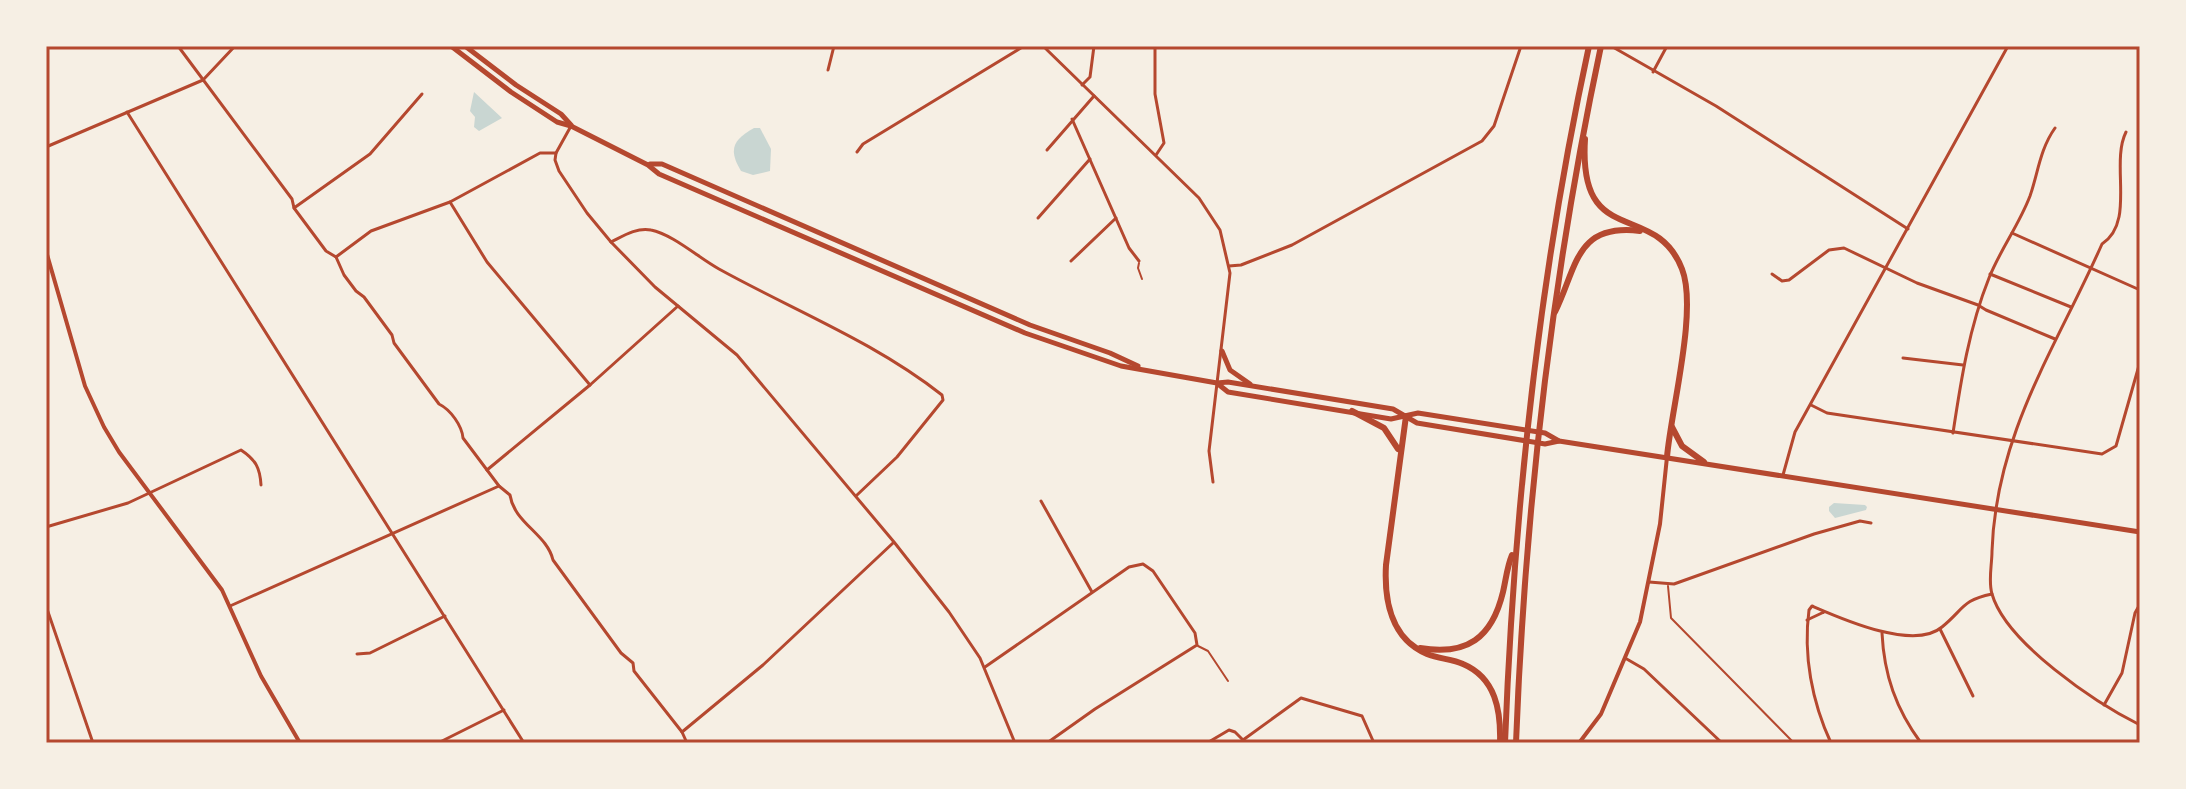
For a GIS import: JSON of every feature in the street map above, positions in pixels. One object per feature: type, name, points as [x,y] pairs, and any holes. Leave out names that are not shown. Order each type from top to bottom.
[{"type":"highway","points":[[1502,743],[1515,548],[1529,407],[1564,171],[1589,46]]},
{"type":"highway","points":[[1516,743],[1523,594],[1540,411],[1552,317],[1601,46]]},
{"type":"highway","points":[[1587,113],[1585,177],[1594,200],[1612,215],[1652,233],[1665,243],[1678,260],[1687,293],[1686,322],[1667,457]]},
{"type":"highway","points":[[1552,317],[1577,257],[1593,239],[1618,229],[1652,233]]},
{"type":"highway","points":[[1352,411],[1384,428],[1400,452]]},
{"type":"highway","points":[[1406,416],[1385,585],[1391,615],[1397,629],[1408,641],[1430,656],[1465,665],[1487,683],[1497,700],[1502,743]]},
{"type":"highway","points":[[1671,421],[1680,444],[1704,462]]},
{"type":"highway","points":[[1417,647],[1448,651],[1464,647],[1478,638],[1500,604],[1506,568],[1515,548]]},
{"type":"main road","points":[[451,46],[557,122],[571,126],[674,180],[1025,333],[1121,366],[1393,409],[1417,423],[1511,439],[1545,444],[1559,441],[1704,462],[2140,532]]},
{"type":"main road","points":[[465,46],[561,114],[571,126]]},
{"type":"main road","points":[[1222,351],[1230,370],[1255,386]]},
{"type":"main road","points":[[1217,383],[1228,392],[1391,419],[1418,413],[1545,433],[1559,441]]},
{"type":"street","points":[[178,46],[292,199],[294,208],[326,251],[336,257],[344,275],[364,297],[402,354],[462,430],[463,438],[499,486],[510,495],[511,504],[548,548],[553,560],[621,653],[633,663],[634,671],[682,732],[687,743]]},
{"type":"street","points":[[46,147],[203,80],[235,46]]},
{"type":"street","points":[[828,70],[834,46]]},
{"type":"street","points":[[857,152],[863,144],[1024,46]]},
{"type":"street","points":[[1043,46],[1208,208],[1220,230],[1229,266],[1209,451],[1213,482]]},
{"type":"street","points":[[1082,85],[1090,77],[1094,46]]},
{"type":"street","points":[[1155,46],[1155,94],[1164,143],[1156,155]]},
{"type":"street","points":[[1229,266],[1241,265],[1292,245],[1482,141],[1494,126],[1521,46]]},
{"type":"street","points":[[1653,72],[1667,46]]},
{"type":"street","points":[[1783,475],[1792,441],[2008,46]]},
{"type":"street","points":[[1612,47],[1716,106],[1908,229]]},
{"type":"street","points":[[294,208],[370,154],[422,94]]},
{"type":"street","points":[[1047,150],[1094,96]]},
{"type":"street","points":[[127,112],[524,743]]},
{"type":"street","points":[[1072,119],[1129,248],[1139,261]]},
{"type":"street","points":[[571,126],[556,153],[559,171],[611,242],[655,287],[737,355],[894,542],[949,612],[985,667],[1015,743]]},
{"type":"street","points":[[1953,433],[1963,365],[1978,305],[1990,274],[2029,198],[2045,142],[2055,128]]},
{"type":"street","points":[[2126,132],[2119,146],[2121,185],[2117,225],[2102,244],[2010,441],[1995,510],[1992,594],[2009,625],[2034,651],[2104,705],[2140,725]]},
{"type":"street","points":[[336,257],[371,231],[450,202],[540,153],[556,153]]},
{"type":"street","points":[[1038,218],[1090,159]]},
{"type":"street","points":[[450,202],[487,262],[590,385]]},
{"type":"street","points":[[1071,261],[1116,218]]},
{"type":"street","points":[[611,242],[635,230],[648,229],[660,233],[718,269],[878,352],[942,395]]},
{"type":"street","points":[[2011,233],[2140,290]]},
{"type":"street","points":[[1772,274],[1782,281],[1789,280],[1836,248],[1844,248],[2055,339]]},
{"type":"street","points":[[46,251],[94,408],[111,440],[213,577],[230,606],[261,676],[300,743]]},
{"type":"street","points":[[1990,274],[2071,307]]},
{"type":"street","points":[[487,470],[679,306]]},
{"type":"street","points":[[1903,358],[1963,365]]},
{"type":"street","points":[[1811,405],[1827,413],[2102,454],[2116,446],[2140,362]]},
{"type":"street","points":[[856,496],[897,457],[943,400],[942,395],[948,388]]},
{"type":"street","points":[[46,527],[128,503],[241,450],[260,469],[261,485]]},
{"type":"street","points":[[1579,743],[1601,714],[1640,622],[1660,524],[1667,457]]},
{"type":"street","points":[[230,606],[499,486]]},
{"type":"street","points":[[1041,501],[1092,592]]},
{"type":"street","points":[[1649,582],[1668,585],[1814,534],[1860,521],[1871,523]]},
{"type":"street","points":[[682,732],[775,654],[894,542]]},
{"type":"street","points":[[985,667],[1129,567],[1143,564],[1153,571],[1195,633],[1197,645],[1047,743]]},
{"type":"street","points":[[1831,743],[1813,694],[1807,620],[1812,606],[1882,633],[1908,635],[1940,629],[1973,598],[1992,594]]},
{"type":"street","points":[[2104,705],[2122,673],[2135,613],[2140,604]]},
{"type":"street","points":[[46,606],[93,743]]},
{"type":"street","points":[[1807,620],[1824,612]]},
{"type":"street","points":[[357,654],[370,653],[445,616]]},
{"type":"street","points":[[1940,629],[1973,696]]},
{"type":"street","points":[[1882,633],[1883,658],[1891,690],[1921,743]]},
{"type":"street","points":[[1625,658],[1644,669],[1722,743]]},
{"type":"street","points":[[1207,743],[1229,730],[1244,742],[1294,702],[1308,698],[1362,716],[1374,743]]},
{"type":"street","points":[[438,743],[504,710]]},
{"type":"lane","points":[[1139,261],[1142,279]]},
{"type":"lane","points":[[1668,585],[1671,618],[1794,743]]},
{"type":"lane","points":[[1197,645],[1208,651],[1228,681]]},
{"type":"shaded area","points":[[474,92],[502,118],[479,131],[474,127],[475,117],[470,111]]},
{"type":"shaded area","points":[[754,128],[760,128],[771,149],[770,171],[753,175],[741,171],[734,151],[737,141]]},
{"type":"shaded area","points":[[1834,503],[1867,507],[1866,510],[1835,518],[1829,511]]}]
